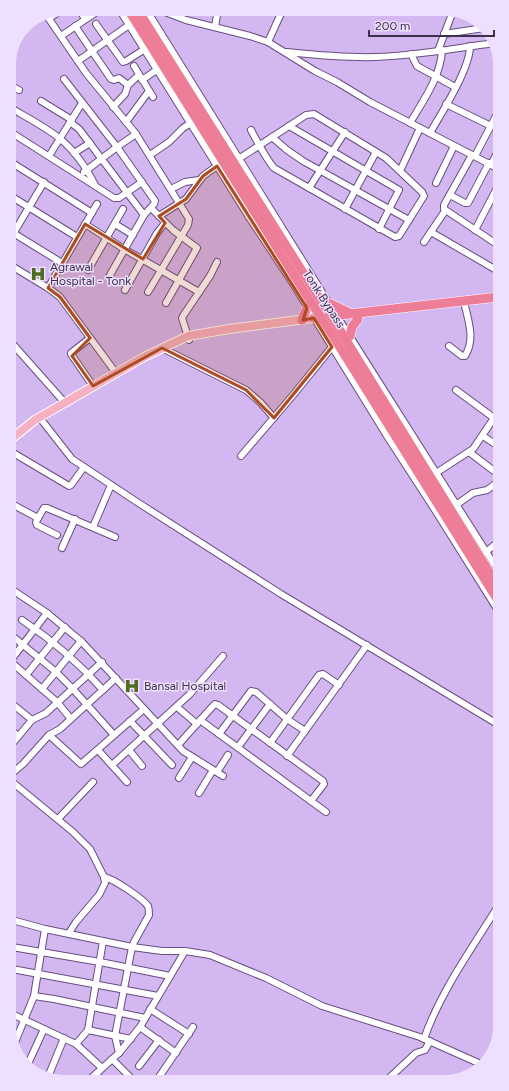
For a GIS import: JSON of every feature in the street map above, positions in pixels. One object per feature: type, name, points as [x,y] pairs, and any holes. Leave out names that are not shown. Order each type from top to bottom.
[{"type":"highway","name":"Tonk Bypass","points":[[127,16],[313,303],[341,335],[493,592]]},
{"type":"highway","points":[[141,16],[313,303],[302,320]]},
{"type":"highway","points":[[315,320],[493,298]]},
{"type":"highway","points":[[329,303],[355,316],[493,303]]},
{"type":"highway","points":[[355,316],[352,327],[341,335],[493,578]]},
{"type":"main road","points":[[16,436],[40,418],[93,386],[162,348],[179,341],[229,329],[302,320],[315,320]]},
{"type":"main road","points":[[189,338],[315,320]]},
{"type":"street","points":[[61,36],[90,16]]},
{"type":"street","points":[[125,16],[129,25],[218,166],[313,303],[315,320],[493,602]]},
{"type":"street","points":[[150,16],[339,318],[341,335],[436,473],[493,563]]},
{"type":"street","points":[[175,16],[268,42],[370,102],[493,166]]},
{"type":"street","points":[[215,27],[217,16]]},
{"type":"street","points":[[268,42],[280,16]]},
{"type":"street","points":[[410,123],[435,77],[442,59],[440,50],[451,16]]},
{"type":"street","points":[[49,19],[113,107],[136,134],[189,219],[188,224],[148,292]]},
{"type":"street","points":[[96,24],[123,62],[145,49]]},
{"type":"street","points":[[78,60],[129,25]]},
{"type":"street","points":[[75,26],[111,79],[114,80],[119,78],[128,85]]},
{"type":"street","points":[[444,34],[476,27]]},
{"type":"street","points":[[285,52],[353,57],[377,57],[489,44]]},
{"type":"street","points":[[430,133],[468,61],[470,46]]},
{"type":"street","points":[[411,54],[417,66],[455,87]]},
{"type":"street","points":[[134,66],[153,97]]},
{"type":"street","points":[[113,107],[125,94],[128,85],[140,77],[158,69]]},
{"type":"street","points":[[64,79],[117,147],[155,203],[144,215],[110,275]]},
{"type":"street","points":[[126,122],[149,91]]},
{"type":"street","points":[[41,101],[71,121],[79,129],[144,215]]},
{"type":"street","points":[[49,156],[82,103]]},
{"type":"street","points":[[446,104],[491,126]]},
{"type":"street","points":[[16,110],[60,139],[87,170],[96,186]]},
{"type":"street","points":[[240,158],[259,144],[306,115],[314,114],[386,158],[423,194],[422,199],[397,237],[379,229],[274,168],[259,144],[251,130]]},
{"type":"street","points":[[424,242],[445,211],[444,205],[493,122]]},
{"type":"street","points":[[150,155],[169,142],[183,128],[191,123]]},
{"type":"street","points":[[289,126],[399,190],[379,229]]},
{"type":"street","points":[[400,171],[420,128]]},
{"type":"street","points":[[309,188],[345,132]]},
{"type":"street","points":[[80,176],[136,134]]},
{"type":"street","points":[[16,135],[114,198],[119,198],[142,182]]},
{"type":"street","points":[[272,137],[287,150],[320,171],[409,220]]},
{"type":"street","points":[[74,154],[90,143]]},
{"type":"street","points":[[436,183],[454,146]]},
{"type":"street","points":[[345,209],[376,152]]},
{"type":"street","points":[[450,195],[465,203],[468,203],[493,159]]},
{"type":"street","points":[[16,165],[92,213]]},
{"type":"street","points":[[159,216],[180,204],[207,172],[218,166]]},
{"type":"street","points":[[171,189],[185,182],[199,180]]},
{"type":"street","points":[[16,226],[44,182]]},
{"type":"street","points":[[475,230],[493,197]]},
{"type":"street","points":[[16,199],[77,237]]},
{"type":"street","points":[[48,288],[97,204]]},
{"type":"street","points":[[151,208],[165,223],[197,248],[166,303]]},
{"type":"street","points":[[88,270],[123,210]]},
{"type":"street","points":[[445,211],[493,242]]},
{"type":"street","points":[[125,290],[157,233],[165,223]]},
{"type":"street","points":[[85,224],[124,249],[199,292]]},
{"type":"street","points":[[115,224],[133,235]]},
{"type":"street","points":[[431,232],[493,268]]},
{"type":"street","points":[[16,234],[62,263]]},
{"type":"street","points":[[189,338],[182,318],[210,276],[217,262]]},
{"type":"street","points":[[16,269],[60,297],[116,373]]},
{"type":"street","points":[[449,346],[462,356],[465,356],[471,341],[465,306]]},
{"type":"street","points":[[90,338],[71,354],[93,386]]},
{"type":"street","points":[[241,456],[332,347]]},
{"type":"street","points":[[16,348],[65,403]]},
{"type":"street","points":[[162,348],[246,390],[260,402],[274,418]]},
{"type":"street","points":[[456,390],[493,418]]},
{"type":"street","points":[[40,418],[72,460],[281,594],[493,721]]},
{"type":"street","points":[[436,473],[469,452],[477,445],[493,424]]},
{"type":"street","points":[[483,436],[493,443]]},
{"type":"street","points":[[469,452],[493,470]]},
{"type":"street","points":[[16,455],[69,486],[84,467]]},
{"type":"street","points":[[93,527],[111,485]]},
{"type":"street","points":[[456,505],[473,493],[487,490],[493,486]]},
{"type":"street","points":[[16,506],[38,518]]},
{"type":"street","points":[[57,534],[37,525],[36,522],[42,509],[45,508],[75,519],[115,537]]},
{"type":"street","points":[[62,548],[75,519]]},
{"type":"street","points":[[486,552],[493,546]]},
{"type":"street","points":[[16,592],[47,613],[81,641],[178,745],[192,757],[223,776]]},
{"type":"street","points":[[16,654],[47,613]]},
{"type":"street","points":[[22,620],[35,628],[69,656],[102,690]]},
{"type":"street","points":[[26,675],[65,627]]},
{"type":"street","points":[[16,639],[56,672],[114,735]]},
{"type":"street","points":[[42,690],[81,641]]},
{"type":"street","points":[[287,756],[367,646]]},
{"type":"street","points":[[112,765],[177,707],[223,656]]},
{"type":"street","points":[[16,739],[32,720],[41,716],[102,662]]},
{"type":"street","points":[[16,666],[57,702],[71,719]]},
{"type":"street","points":[[270,743],[321,674],[339,684]]},
{"type":"street","points":[[16,770],[24,764],[49,735],[71,719],[116,678]]},
{"type":"street","points":[[219,734],[251,691],[256,692],[287,719],[305,731]]},
{"type":"street","points":[[178,745],[215,704],[233,715],[324,782],[323,786],[311,802]]},
{"type":"street","points":[[238,748],[270,704]]},
{"type":"street","points":[[16,707],[32,720]]},
{"type":"street","points":[[177,707],[219,734],[326,812]]},
{"type":"street","points":[[49,735],[81,764],[144,709]]},
{"type":"street","points":[[130,721],[172,765]]},
{"type":"street","points":[[98,750],[127,782]]},
{"type":"street","points":[[128,750],[142,766]]},
{"type":"street","points":[[199,793],[228,755]]},
{"type":"street","points":[[179,778],[192,757]]},
{"type":"street","points":[[58,819],[92,782]]},
{"type":"street","points":[[16,785],[58,819],[90,849],[104,877],[105,883],[99,895],[76,922],[69,933]]},
{"type":"street","points":[[104,877],[116,881],[148,906],[149,915],[132,947],[115,1036],[119,1053]]},
{"type":"street","points":[[393,1075],[416,1053],[425,1050],[435,1011],[493,914]]},
{"type":"street","points":[[16,921],[45,929],[132,947],[162,951],[185,951],[210,955],[266,978],[322,1006],[427,1040],[477,1063]]},
{"type":"street","points":[[16,1031],[34,996],[45,929]]},
{"type":"street","points":[[76,1044],[88,1030],[103,941]]},
{"type":"street","points":[[16,948],[170,976]]},
{"type":"street","points":[[96,1074],[119,1053],[140,1027],[185,951]]},
{"type":"street","points":[[16,970],[158,996]]},
{"type":"street","points":[[34,996],[145,1018]]},
{"type":"street","points":[[150,1009],[189,1034]]},
{"type":"street","points":[[16,1016],[76,1044],[102,1068]]},
{"type":"street","points":[[140,1027],[176,1053]]},
{"type":"street","points":[[161,1075],[193,1027]]},
{"type":"street","points":[[30,1060],[44,1029]]},
{"type":"street","points":[[88,1030],[131,1039]]},
{"type":"street","points":[[50,1073],[64,1038]]},
{"type":"street","points":[[139,1066],[159,1040]]},
{"type":"street","points":[[112,1060],[128,1075]]},
{"type":"highlighted area","points":[[217,166],[307,308],[303,320],[314,318],[332,347],[274,418],[246,390],[162,348],[93,386],[72,356],[90,338],[60,297],[48,288],[85,224],[143,259],[165,223],[159,216],[186,199],[203,176]]},
{"type":"place","name":"Agrawal Hospital - Tonk","points":[[38,274]]},
{"type":"place","name":"Bansal Hospital","points":[[132,686]]}]
